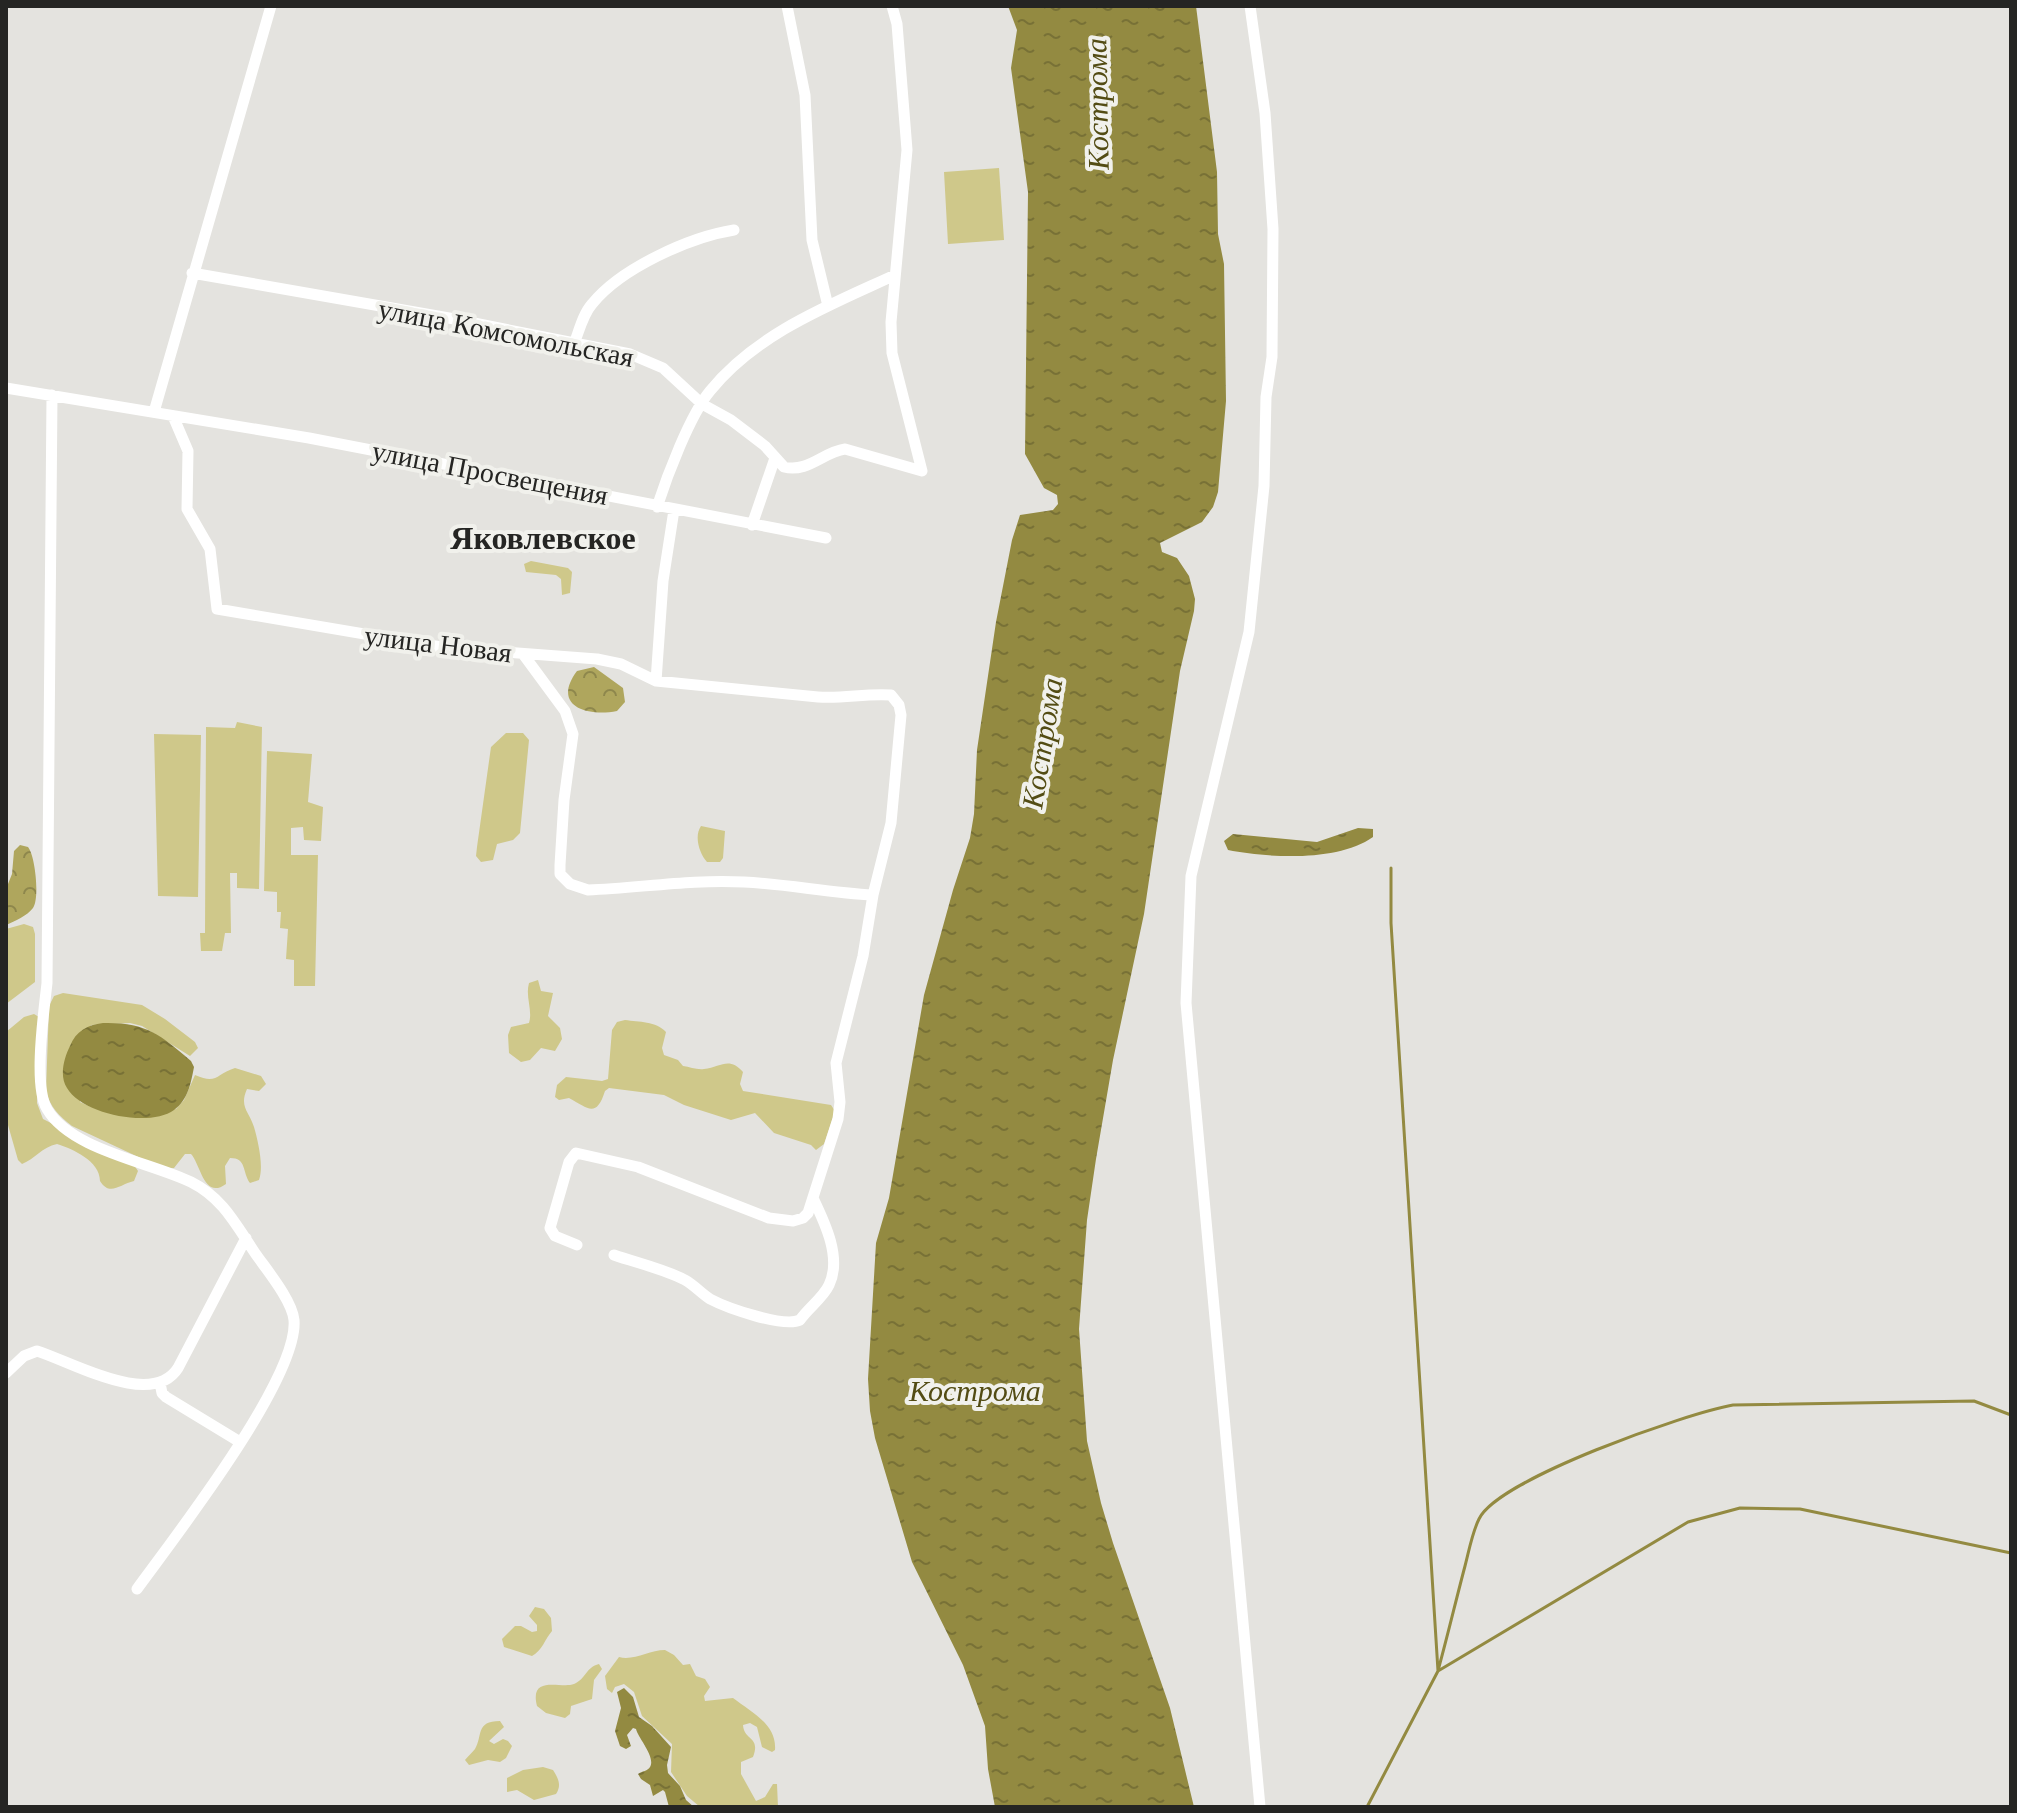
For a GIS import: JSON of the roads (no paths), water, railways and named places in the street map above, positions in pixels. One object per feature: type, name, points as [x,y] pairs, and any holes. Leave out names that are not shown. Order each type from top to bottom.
[{"type":"street","points":[[154,412],[271,6]]},
{"type":"street","points":[[787,6],[805,95],[812,240],[828,306]]},
{"type":"street","points":[[752,525],[775,458],[784,467],[799,468],[845,449],[922,471],[892,353],[891,322],[907,150],[897,24],[892,6]]},
{"type":"street","points":[[1250,6],[1265,113],[1273,229],[1272,357],[1266,397],[1264,486],[1249,632],[1191,876],[1186,1003],[1260,1807]]},
{"type":"street","points":[[574,344],[589,307],[629,274],[682,244],[717,232],[734,230]]},
{"type":"street","name":"улица Комсомольская","points":[[192,273],[449,318],[630,354],[663,368],[702,404],[731,420],[765,446],[775,458]]},
{"type":"street","points":[[657,507],[680,448],[702,404],[719,381],[755,348],[828,306],[895,275]]},
{"type":"street","name":"улица Просвещения","points":[[6,388],[309,438],[826,538]]},
{"type":"street","points":[[52,395],[47,983],[41,1091],[48,1111],[80,1138],[190,1182],[224,1207],[281,1291],[294,1322],[289,1353],[240,1442],[137,1589]]},
{"type":"street","name":"улица Новая","points":[[173,416],[188,451],[187,509],[210,549],[217,609],[426,645],[597,659],[621,664],[656,681],[818,697],[838,698],[870,693],[891,695],[900,710],[901,725],[895,798],[873,895]]},
{"type":"street","points":[[656,681],[663,581],[674,510]]},
{"type":"street","points":[[523,654],[565,711],[573,734],[564,800],[560,865],[560,874],[570,884],[588,890],[712,881],[744,882],[828,893],[873,895],[863,956],[836,1063],[840,1102],[838,1119],[808,1213],[793,1221],[769,1218],[638,1167],[576,1153],[569,1162],[550,1228],[555,1236],[577,1245]]},
{"type":"street","points":[[614,1255],[685,1280],[710,1299],[760,1316],[795,1323],[830,1282],[832,1248],[813,1198]]},
{"type":"street","points":[[6,1373],[24,1356],[37,1351],[129,1384],[149,1386],[169,1380],[246,1238]]},
{"type":"street","points":[[160,1383],[166,1397],[240,1442]]},
{"type":"water","name":"Кострома","points":[[1008,6],[1196,6],[1217,172],[1218,234],[1224,264],[1226,401],[1218,492],[1213,507],[1202,522],[1160,543],[1162,552],[1177,558],[1189,576],[1195,599],[1194,611],[1180,671],[1144,914],[1096,1159],[1087,1220],[1079,1329],[1087,1441],[1101,1503],[1170,1708],[1194,1807],[995,1807],[985,1726],[963,1665],[912,1562],[875,1438],[870,1411],[868,1379],[876,1243],[889,1198],[924,995],[970,838],[977,750],[1012,540],[1020,515],[1053,510],[1058,504],[1057,495],[1044,488],[1025,454],[1028,192],[1011,68],[1017,30]]},
{"type":"water","points":[[1358,828],[1373,829],[1373,837],[1341,851],[1303,856],[1228,850],[1224,841],[1233,834],[1317,842]]},
{"type":"water","points":[[103,1023],[141,1027],[191,1061],[194,1067],[190,1085],[179,1106],[163,1115],[133,1118],[101,1111],[75,1097],[63,1078],[68,1051],[79,1033],[87,1027]]},
{"type":"water","points":[[624,1688],[633,1697],[639,1717],[671,1747],[668,1773],[694,1807],[669,1807],[663,1790],[653,1796],[650,1785],[638,1774],[649,1768],[651,1763],[636,1729],[633,1728],[627,1735],[631,1746],[626,1749],[620,1746],[615,1731],[621,1708],[617,1692]]},
{"type":"waterway","points":[[1391,868],[1391,923],[1438,1671]]},
{"type":"waterway","points":[[1439,1667],[1479,1519],[1493,1503],[1556,1467],[1637,1434],[1733,1405],[1974,1401],[2011,1415]]},
{"type":"waterway","points":[[1367,1807],[1438,1671],[1688,1522],[1740,1508],[1800,1509],[2011,1553]]},
{"type":"district","name":"Яковлевское","points":[[543,538]]}]
